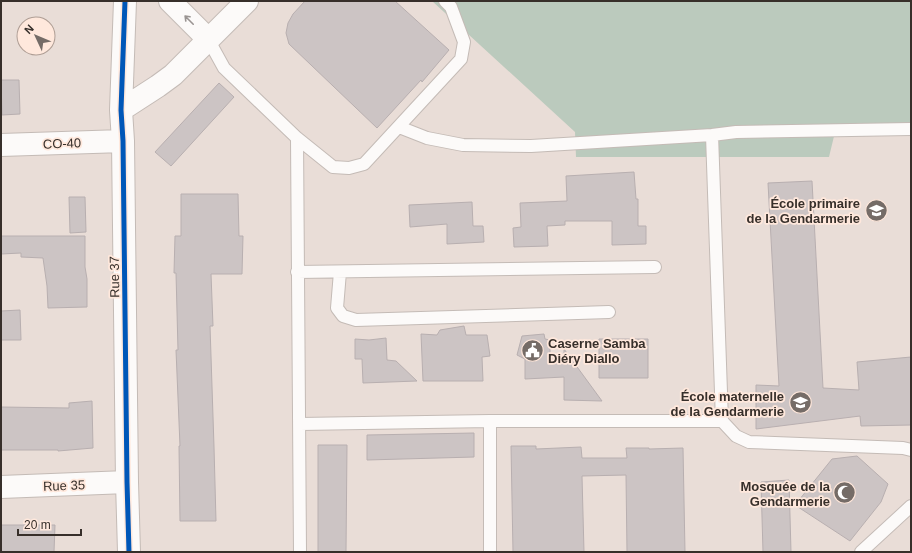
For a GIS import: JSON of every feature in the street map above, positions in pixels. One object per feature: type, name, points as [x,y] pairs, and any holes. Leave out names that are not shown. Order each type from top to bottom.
[{"type":"street","name":"Rue 37","points":[[124,1],[121,110],[123,141],[129,552]]},
{"type":"street","points":[[170,1],[208,39]]},
{"type":"street","points":[[121,110],[173,75],[247,1]]},
{"type":"street","name":"CO-40","points":[[1,144],[123,141]]},
{"type":"street","name":"Rue 35","points":[[1,487],[127,482]]},
{"type":"lane","points":[[208,39],[224,68],[297,138],[333,166],[349,168],[364,164],[461,59],[464,42],[451,7],[445,1]]},
{"type":"lane","points":[[399,127],[427,138],[463,145],[531,146],[712,135],[736,132],[911,129]]},
{"type":"lane","points":[[712,135],[722,421],[736,436],[750,442],[903,448],[911,450]]},
{"type":"lane","points":[[297,138],[300,552]]},
{"type":"lane","points":[[297,272],[655,267]]},
{"type":"lane","points":[[340,272],[337,308],[343,316],[356,320],[609,312]]},
{"type":"lane","points":[[300,424],[490,421],[722,421]]},
{"type":"lane","points":[[490,421],[490,552]]},
{"type":"lane","points":[[861,552],[911,506]]},
{"type":"green space","points":[[432,1],[911,1],[911,136],[836,128],[829,157],[576,157],[575,132]]},
{"type":"building","points":[[305,1],[395,1],[449,50],[422,82],[421,80],[377,128],[289,44],[286,33],[288,23],[293,14]]},
{"type":"building","points":[[1,80],[19,80],[20,114],[2,115]]},
{"type":"building","points":[[219,83],[234,97],[171,166],[155,152]]},
{"type":"building","points":[[634,172],[636,199],[638,199],[638,226],[646,226],[646,244],[612,245],[612,221],[565,221],[565,225],[547,226],[548,246],[514,247],[513,228],[521,227],[520,203],[567,201],[566,176]]},
{"type":"building","points":[[812,181],[823,388],[859,390],[857,362],[911,357],[911,425],[861,426],[860,416],[756,429],[756,385],[779,386],[768,183]]},
{"type":"building","points":[[181,194],[238,194],[239,236],[243,236],[242,274],[211,274],[213,326],[210,326],[216,521],[180,521],[180,446],[176,350],[178,350],[176,273],[174,273],[175,236],[181,236]]},
{"type":"building","points":[[69,197],[85,197],[86,232],[70,233]]},
{"type":"building","points":[[472,202],[473,226],[483,226],[484,242],[447,244],[447,224],[410,227],[409,205]]},
{"type":"building","points":[[1,236],[85,236],[87,307],[48,308],[43,258],[21,257],[21,253],[1,254]]},
{"type":"building","points":[[20,310],[21,340],[1,340],[1,311]]},
{"type":"building","points":[[464,326],[466,335],[487,335],[490,356],[482,357],[483,381],[423,381],[421,334],[437,335],[440,330]]},
{"type":"building","points":[[544,334],[545,339],[550,340],[550,355],[564,356],[564,349],[602,401],[564,400],[564,377],[525,379],[525,359],[517,355],[522,336]]},
{"type":"building","points":[[386,338],[387,360],[396,361],[417,381],[363,383],[362,359],[355,359],[355,339],[369,340]]},
{"type":"building","points":[[599,339],[648,339],[648,378],[599,378]]},
{"type":"building","points":[[92,401],[93,448],[58,451],[1,450],[1,407],[69,408],[69,403]]},
{"type":"building","points":[[474,433],[474,457],[367,460],[367,435]]},
{"type":"building","points":[[318,445],[347,445],[346,552],[318,552]]},
{"type":"building","points":[[511,446],[536,446],[536,449],[581,447],[582,458],[627,458],[626,448],[683,448],[685,552],[627,552],[626,475],[582,476],[584,552],[513,552]]},
{"type":"building","name":"Mosquée de la Gendarmerie","points":[[857,456],[888,484],[881,502],[850,541],[795,505],[832,459]]},
{"type":"building","points":[[789,480],[791,552],[763,552],[761,482]]},
{"type":"building","points":[[1,525],[55,525],[54,552],[1,552]]},
{"type":"cycle path","points":[[125,1],[121,110],[123,141],[129,552]]},
{"type":"place","name":"École primaire de la Gendarmerie","points":[[876,210]]},
{"type":"place","name":"Caserne Samba Diéry Diallo","points":[[532,350]]},
{"type":"place","name":"École maternelle de la Gendarmerie","points":[[800,403]]},
{"type":"place","name":"Mosquée de la Gendarmerie","points":[[845,493]]}]
